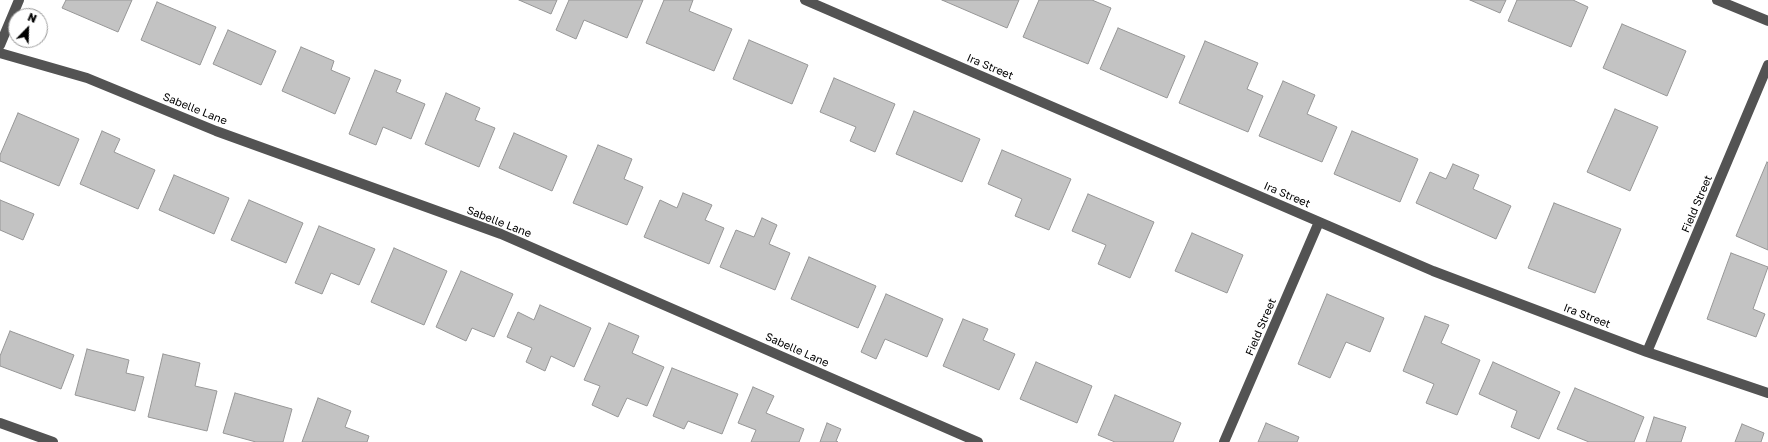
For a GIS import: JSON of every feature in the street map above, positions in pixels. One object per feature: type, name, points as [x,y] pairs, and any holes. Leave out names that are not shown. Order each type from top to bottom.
[{"type":"street","points":[[0,46],[19,0]]},
{"type":"street","name":"Ira Street","points":[[805,0],[1433,271],[1647,352],[1768,393]]},
{"type":"street","points":[[1717,0],[1768,21]]},
{"type":"street","name":"Sabelle Lane","points":[[0,53],[87,78],[216,131],[501,234],[978,442]]},
{"type":"street","name":"Field Street","points":[[1647,352],[1768,65]]},
{"type":"street","name":"Field Street","points":[[1224,442],[1319,222]]},
{"type":"street","points":[[0,423],[53,442]]},
{"type":"building","points":[[66,0],[132,0],[118,32],[62,8]]},
{"type":"building","points":[[519,0],[557,0],[551,14]]},
{"type":"building","points":[[569,0],[643,0],[627,38],[584,20],[576,39],[556,30]]},
{"type":"building","points":[[664,0],[693,0],[689,11],[732,29],[714,71],[646,43]]},
{"type":"building","points":[[942,0],[1019,0],[1007,28]]},
{"type":"building","points":[[1039,0],[1092,0],[1111,8],[1088,64],[1023,37]]},
{"type":"building","points":[[1470,0],[1506,0],[1500,13]]},
{"type":"building","points":[[1517,0],[1573,0],[1588,7],[1571,47],[1508,21]]},
{"type":"building","points":[[157,2],[216,27],[200,65],[141,40]]},
{"type":"building","points":[[1622,24],[1686,51],[1667,96],[1603,68]]},
{"type":"building","points":[[1118,28],[1185,56],[1167,98],[1100,69]]},
{"type":"building","points":[[228,30],[276,51],[261,85],[213,64]]},
{"type":"building","points":[[749,40],[808,65],[792,104],[733,79]]},
{"type":"building","points":[[1205,41],[1258,63],[1247,89],[1263,96],[1248,132],[1179,103]]},
{"type":"building","points":[[301,47],[334,61],[331,70],[350,78],[335,114],[282,91]]},
{"type":"building","points":[[375,70],[401,80],[396,92],[425,104],[411,139],[383,127],[376,145],[349,134]]},
{"type":"building","points":[[834,78],[895,104],[875,152],[850,141],[856,127],[820,112]]},
{"type":"building","points":[[1283,81],[1315,95],[1307,114],[1337,127],[1322,162],[1259,136]]},
{"type":"building","points":[[446,93],[480,108],[475,120],[495,128],[479,167],[425,144]]},
{"type":"building","points":[[1615,109],[1658,127],[1630,191],[1587,172]]},
{"type":"building","points":[[914,111],[980,139],[962,182],[896,154]]},
{"type":"building","points":[[18,113],[79,139],[59,186],[0,161],[0,155]]},
{"type":"building","points":[[102,131],[120,139],[114,152],[155,170],[138,209],[80,184]]},
{"type":"building","points":[[1352,131],[1418,159],[1400,202],[1334,174]]},
{"type":"building","points":[[514,133],[567,156],[552,191],[499,168]]},
{"type":"building","points":[[598,145],[632,159],[624,179],[643,187],[627,225],[573,203]]},
{"type":"building","points":[[1002,150],[1071,179],[1049,230],[1015,216],[1022,199],[988,184]]},
{"type":"building","points":[[1767,162],[1768,163],[1768,250],[1736,236]]},
{"type":"building","points":[[1453,164],[1479,175],[1473,189],[1511,206],[1496,239],[1416,203],[1430,172],[1446,179]]},
{"type":"building","points":[[174,175],[229,198],[214,234],[159,210]]},
{"type":"building","points":[[683,193],[712,205],[705,220],[724,228],[709,264],[644,237],[660,200],[677,208]]},
{"type":"building","points":[[1088,194],[1154,222],[1130,278],[1098,264],[1106,245],[1072,231]]},
{"type":"building","points":[[0,200],[34,214],[23,240],[0,230]]},
{"type":"building","points":[[249,200],[303,223],[286,263],[231,240]]},
{"type":"building","points":[[1554,203],[1621,229],[1595,293],[1528,268]]},
{"type":"building","points":[[762,218],[777,225],[769,244],[790,253],[775,290],[720,267],[736,230],[754,237]]},
{"type":"building","points":[[319,226],[375,249],[359,285],[331,273],[322,294],[295,283]]},
{"type":"building","points":[[1192,233],[1243,255],[1227,293],[1175,271]]},
{"type":"building","points":[[394,248],[447,271],[424,325],[371,302]]},
{"type":"building","points":[[1731,253],[1768,267],[1753,309],[1765,314],[1756,337],[1707,319]]},
{"type":"building","points":[[809,257],[876,286],[858,328],[791,299]]},
{"type":"building","points":[[461,271],[513,294],[494,337],[472,328],[466,341],[436,327]]},
{"type":"building","points":[[886,294],[943,319],[927,357],[885,339],[876,359],[861,352]]},
{"type":"building","points":[[1327,294],[1384,318],[1370,352],[1346,342],[1330,378],[1298,364]]},
{"type":"building","points":[[540,305],[591,328],[574,367],[551,356],[545,371],[526,362],[532,348],[507,337],[518,312],[534,320]]},
{"type":"building","points":[[1425,316],[1449,325],[1441,343],[1480,360],[1457,415],[1426,403],[1434,384],[1403,371]]},
{"type":"building","points":[[963,319],[988,329],[983,340],[1015,354],[999,390],[943,366]]},
{"type":"building","points":[[609,323],[639,336],[632,353],[664,367],[647,406],[627,398],[618,417],[592,405],[600,386],[584,380]]},
{"type":"building","points":[[10,331],[74,355],[61,389],[0,366],[0,356]]},
{"type":"building","points":[[87,349],[129,360],[126,373],[144,377],[135,411],[75,395]]},
{"type":"building","points":[[163,354],[200,363],[195,386],[217,391],[207,431],[148,417]]},
{"type":"building","points":[[1036,362],[1092,386],[1077,423],[1020,399]]},
{"type":"building","points":[[1493,362],[1560,392],[1539,439],[1511,427],[1517,411],[1479,394]]},
{"type":"building","points":[[672,368],[738,394],[722,434],[688,421],[684,429],[653,416]]},
{"type":"building","points":[[753,387],[774,396],[766,413],[804,429],[799,442],[751,442],[756,430],[738,423]]},
{"type":"building","points":[[1575,388],[1644,417],[1634,442],[1589,442],[1557,429]]},
{"type":"building","points":[[235,393],[292,409],[283,442],[256,442],[223,433]]},
{"type":"building","points":[[1115,395],[1181,423],[1173,442],[1115,442],[1098,435]]},
{"type":"building","points":[[318,398],[351,411],[345,427],[369,436],[367,442],[302,442]]},
{"type":"building","points":[[1654,417],[1686,427],[1681,442],[1646,442]]},
{"type":"building","points":[[827,423],[841,429],[836,441],[838,442],[820,442]]},
{"type":"building","points":[[1266,423],[1299,437],[1297,442],[1258,442]]},
{"type":"building","points":[[1742,424],[1764,433],[1761,442],[1735,442]]}]
